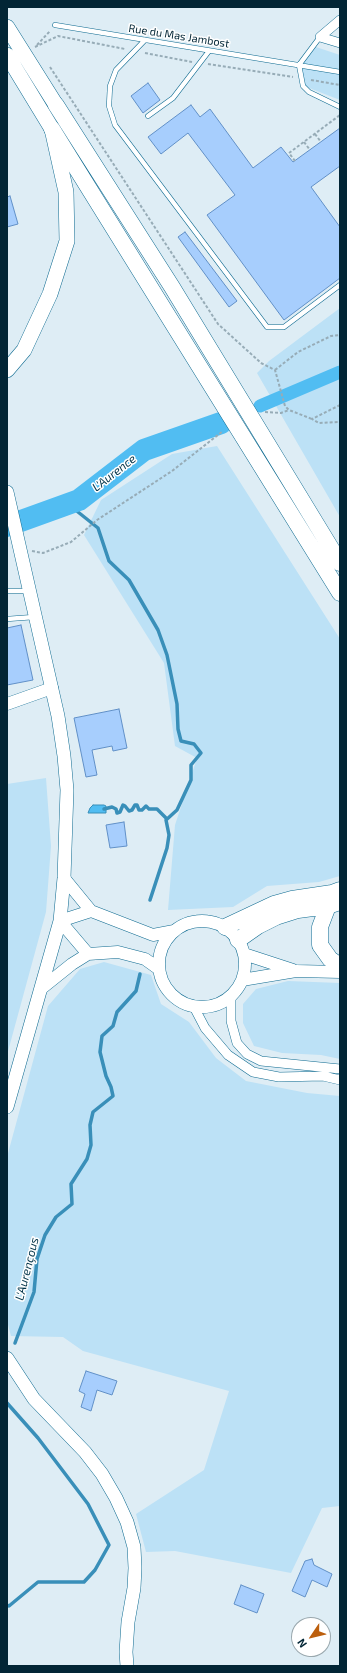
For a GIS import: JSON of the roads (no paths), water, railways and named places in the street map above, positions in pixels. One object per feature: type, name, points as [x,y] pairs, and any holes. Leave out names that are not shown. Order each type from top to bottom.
[{"type":"highway","points":[[56,105],[176,293],[340,563]]},
{"type":"highway","points":[[52,129],[340,593]]},
{"type":"highway","points":[[225,927],[274,904],[292,899],[332,893],[340,890]]},
{"type":"highway","points":[[241,947],[258,926],[276,917],[298,910],[334,904]]},
{"type":"highway","points":[[334,904],[320,928],[320,945],[330,959],[340,966]]},
{"type":"main road","points":[[7,27],[56,105]]},
{"type":"main road","points":[[7,55],[52,129],[66,192],[67,240],[50,294],[28,343],[7,370]]},
{"type":"main road","points":[[7,492],[34,617],[52,688],[65,763],[67,790],[64,878],[60,921],[7,1107]]},
{"type":"main road","points":[[7,1358],[34,1399],[85,1452],[102,1474],[116,1498],[127,1522],[134,1548],[135,1568],[134,1588],[128,1622],[126,1652],[127,1666]]},
{"type":"street","points":[[320,37],[340,20]]},
{"type":"street","points":[[320,37],[340,43]]},
{"type":"street","points":[[7,704],[52,688]]},
{"type":"street","points":[[64,878],[91,911],[153,935],[174,931]]},
{"type":"street","points":[[88,954],[60,921],[91,911]]},
{"type":"street","points":[[199,921],[212,922],[225,927],[241,947],[245,967],[238,989],[231,997],[220,1004],[207,1007],[194,1007],[181,1002],[170,993],[163,982],[159,969],[160,955],[165,942],[174,931],[185,924],[199,921]]},
{"type":"street","points":[[241,947],[296,971]]},
{"type":"street","points":[[42,988],[72,964],[88,954],[118,952],[145,959],[159,969]]},
{"type":"street","points":[[242,980],[296,971],[340,972]]},
{"type":"street","points":[[231,997],[231,1021],[237,1043],[247,1054],[261,1061],[340,1069]]},
{"type":"street","points":[[194,1007],[205,1028],[228,1055],[254,1072],[279,1077],[323,1076],[340,1080]]},
{"type":"lane","name":"Rue du Mas Jambost","points":[[55,25],[340,72]]},
{"type":"lane","points":[[320,37],[299,65],[303,86],[309,92],[340,107]]},
{"type":"lane","points":[[145,40],[116,70],[110,86],[109,106],[115,125],[267,326],[284,327],[340,285]]},
{"type":"lane","points":[[148,116],[173,98],[209,50]]},
{"type":"lane","points":[[7,591],[29,590]]},
{"type":"lane","points":[[7,619],[34,617]]},
{"type":"water","points":[[93,805],[106,806],[106,813],[88,813]]},
{"type":"waterway","name":"L'Aurence","points":[[260,406],[340,372]]},
{"type":"waterway","name":"L'Aurence","points":[[7,526],[79,500],[144,450],[221,423]]},
{"type":"waterway","points":[[68,504],[98,528],[109,561],[129,580],[158,630],[167,655],[177,704],[178,729],[181,741],[194,744],[201,753],[191,765],[191,780],[177,810],[166,820],[169,835],[167,848],[150,900]]},
{"type":"waterway","points":[[104,809],[112,807],[116,809],[117,813],[120,812],[123,805],[129,811],[132,810],[135,805],[137,805],[139,810],[142,810],[146,806],[149,809],[157,809],[167,819]]},
{"type":"waterway","name":"L'Aurençous","points":[[15,1343],[34,1292],[37,1259],[45,1235],[56,1217],[72,1204],[71,1184],[87,1159],[91,1145],[90,1125],[93,1112],[113,1096],[100,1052],[102,1036],[113,1026],[117,1012],[136,991],[140,974]]},
{"type":"waterway","name":"L'Aurençous","points":[[7,1403],[38,1438],[88,1504],[109,1545],[95,1570],[84,1582],[38,1582],[9,1606],[7,1605]]}]
